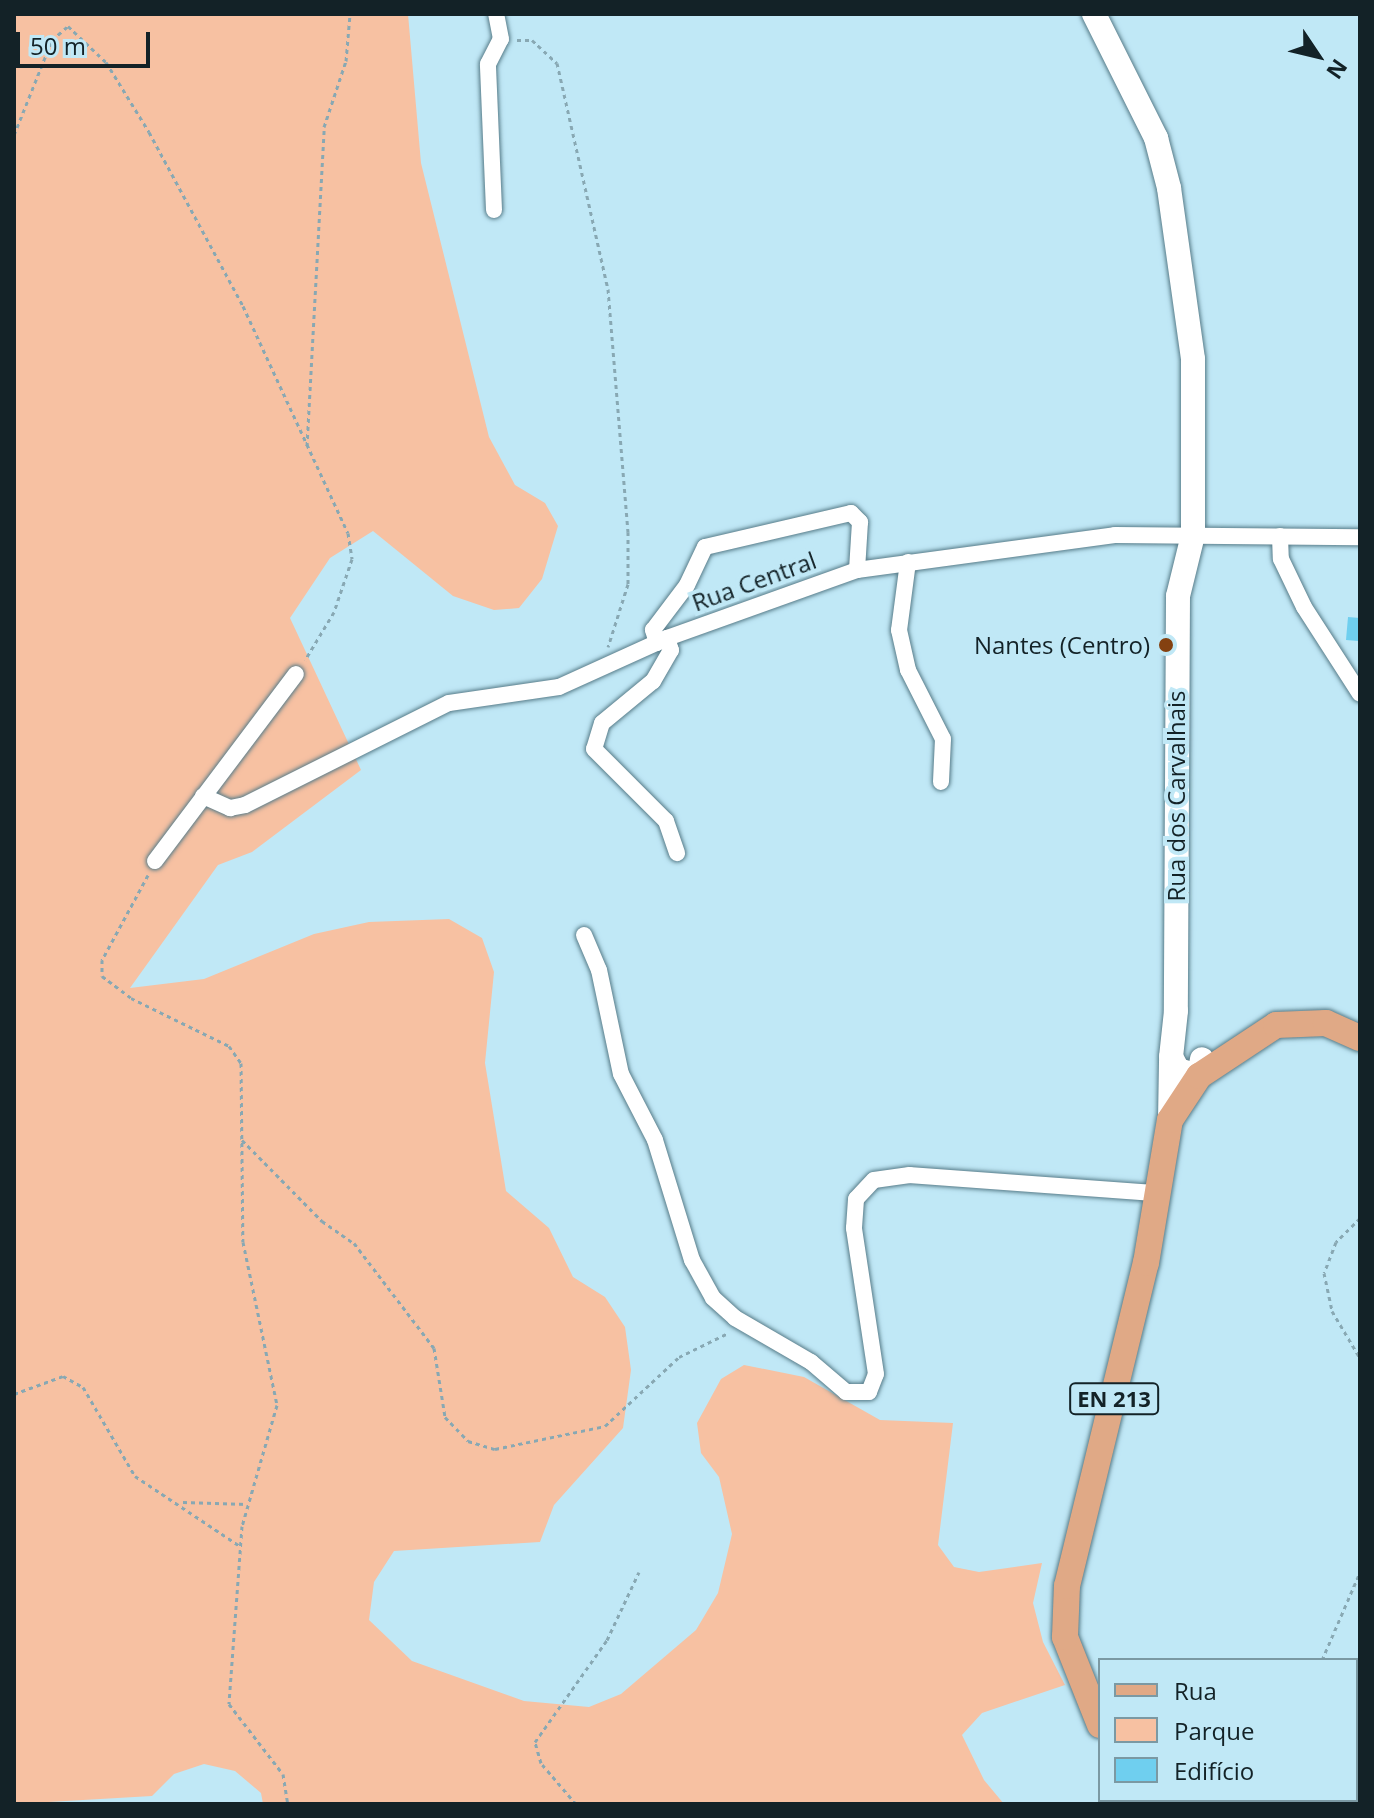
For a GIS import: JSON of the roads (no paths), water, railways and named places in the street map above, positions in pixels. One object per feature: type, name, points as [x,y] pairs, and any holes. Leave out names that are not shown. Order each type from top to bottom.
[{"type":"main road","name":"Rua dos Carvalhais","points":[[1094,14],[1156,138],[1169,186],[1198,416],[1193,535],[1178,596],[1176,1011],[1194,1059]]},
{"type":"main road","name":"EN 213","points":[[1098,1720],[1065,1637],[1067,1586],[1124,1359],[1170,1120],[1194,1059],[1276,1025],[1302,1020],[1360,1038]]},
{"type":"street","points":[[494,210],[488,64],[501,39],[496,14]]},
{"type":"street","points":[[677,853],[666,821],[594,749],[602,723],[653,681],[671,650],[653,630],[687,585],[705,547],[851,513],[860,522],[857,570]]},
{"type":"street","name":"Rua Central","points":[[203,796],[230,808],[245,805],[449,703],[533,695],[662,640],[857,570],[1115,535],[1360,537]]},
{"type":"street","points":[[1280,536],[1281,559],[1304,607],[1360,694]]},
{"type":"street","points":[[908,562],[899,630],[908,670],[943,739],[941,782]]},
{"type":"street","points":[[155,861],[296,674]]},
{"type":"street","points":[[584,935],[599,970],[621,1074],[655,1140],[692,1260],[713,1298],[746,1325],[811,1362],[846,1392],[869,1392],[876,1374],[854,1228],[856,1199],[874,1180],[910,1175],[1156,1193]]},
{"type":"place","name":"Nantes (Centro)","points":[[1166,645]]}]
